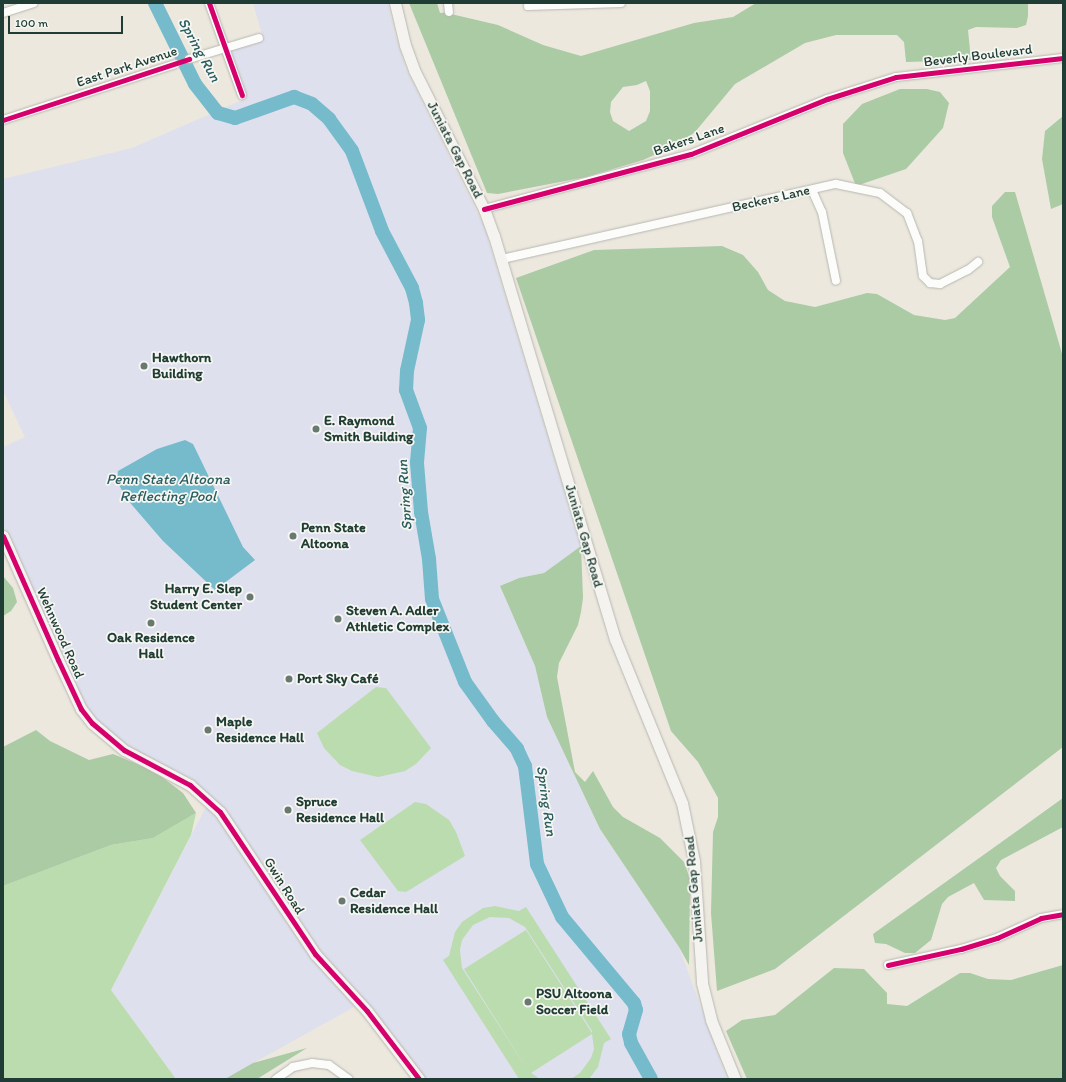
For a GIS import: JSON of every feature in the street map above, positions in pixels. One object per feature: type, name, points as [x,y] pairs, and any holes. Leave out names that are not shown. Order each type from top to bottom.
[{"type":"main road","name":"Juniata Gap Road","points":[[395,3],[404,45],[414,70],[484,209],[502,260],[615,639],[686,817],[694,861],[702,983],[711,1020],[735,1079]]},
{"type":"main road","name":"Wehnwood Road","points":[[3,536],[81,708],[103,735]]},
{"type":"main road","name":"Gwin Road","points":[[103,735],[124,750],[190,785],[220,812],[311,949],[367,1011],[419,1079]]},
{"type":"street","points":[[3,13],[34,3]]},
{"type":"street","points":[[209,3],[242,95]]},
{"type":"street","points":[[448,3],[449,12]]},
{"type":"street","points":[[528,6],[621,3]]},
{"type":"street","name":"East Park Avenue","points":[[188,59],[225,46],[259,38]]},
{"type":"street","name":"Beverly Boulevard","points":[[896,77],[1063,58]]},
{"type":"street","name":"East Park Avenue","points":[[3,120],[175,64]]},
{"type":"street","name":"Bakers Lane","points":[[484,209],[691,154],[827,99],[896,77]]},
{"type":"street","name":"Beckers Lane","points":[[502,260],[836,184],[880,193],[907,213],[918,240],[923,276],[930,283],[940,284],[968,270],[978,262]]},
{"type":"street","points":[[812,190],[822,212],[836,281]]},
{"type":"street","points":[[888,965],[961,949],[997,938],[1041,918],[1063,914]]},
{"type":"street","points":[[276,1079],[293,1067],[317,1063],[329,1065],[348,1079]]},
{"type":"shaded area","name":"Penn State Altoona","points":[[253,3],[388,3],[395,34],[406,69],[484,226],[581,546],[544,573],[519,578],[500,586],[535,666],[547,717],[600,829],[679,947],[727,1079],[422,1079],[363,1002],[225,1079],[176,1079],[111,990],[210,799],[134,753],[89,714],[55,644],[3,526],[3,447],[25,437],[3,391],[3,179],[132,148],[247,98],[231,50],[263,38]]},
{"type":"green space","points":[[409,3],[437,3],[440,13],[449,12],[451,14],[498,25],[543,45],[581,56],[694,23],[733,17],[756,3],[1028,3],[1026,25],[1017,28],[976,27],[968,30],[971,60],[906,62],[904,42],[897,35],[836,35],[805,43],[735,84],[695,132],[679,144],[643,160],[586,177],[498,194],[487,193]],"holes":[[[646,81],[650,91],[650,111],[646,121],[629,131],[613,121],[610,112],[611,102],[623,87],[637,85]]]},
{"type":"green space","points":[[900,89],[927,89],[940,92],[949,103],[943,128],[906,169],[856,186],[843,153],[843,124],[862,104]]},
{"type":"green space","points":[[1063,116],[1063,204],[1051,209],[1042,159],[1045,131]]},
{"type":"green space","points":[[1005,192],[1015,192],[1063,357],[1063,747],[775,969],[717,991],[711,913],[713,832],[718,817],[718,798],[698,762],[671,731],[516,278],[594,250],[722,246],[743,255],[758,272],[768,290],[785,301],[815,307],[867,293],[877,294],[914,315],[945,320],[955,318],[1010,267],[992,217],[992,206]]},
{"type":"green space","points":[[581,546],[583,598],[581,612],[578,625],[559,663],[557,677],[575,772],[585,782],[593,771],[613,807],[623,817],[660,838],[684,862],[689,876],[690,890],[689,965],[679,947],[600,829],[547,717],[535,666],[500,586],[519,578],[544,573]]},
{"type":"green space","points":[[3,576],[13,588],[17,602],[11,611],[3,616]]},
{"type":"green space","points":[[376,687],[386,688],[431,748],[416,764],[405,771],[378,777],[352,771],[340,765],[324,748],[317,733]]},
{"type":"green space","points":[[36,730],[50,741],[89,760],[113,754],[154,771],[183,793],[196,813],[153,838],[111,845],[3,886],[3,747]]},
{"type":"green space","points":[[1063,798],[1063,827],[1001,860],[996,868],[1000,876],[1015,891],[1015,901],[984,900],[974,883],[948,897],[942,904],[931,940],[915,953],[905,953],[886,944],[875,943],[873,934]]},
{"type":"green space","points":[[415,802],[426,804],[449,820],[456,832],[465,856],[406,892],[398,891],[360,840]]},
{"type":"green space","points":[[196,813],[191,835],[111,990],[176,1079],[3,1079],[3,886],[111,845],[153,838]]},
{"type":"green space","name":"PSU Altoona Soccer Field","points":[[495,906],[519,911],[526,907],[611,1039],[604,1043],[598,1067],[589,1079],[571,1079],[580,1073],[591,1058],[594,1049],[592,1034],[531,1073],[540,1079],[519,1079],[443,960],[449,956],[455,932],[462,922],[483,908]],"holes":[[[490,917],[509,918],[525,927],[592,1031],[592,1033],[526,930],[464,969],[529,1072],[462,968],[460,950],[462,940],[473,925]]]},
{"type":"green space","points":[[1063,965],[1063,1079],[747,1079],[726,1031],[742,1020],[775,1015],[834,968],[864,969],[887,993],[887,1004],[907,1006],[960,973],[970,973],[988,979],[1011,980]]},
{"type":"green space","points":[[307,1048],[257,1079],[225,1079],[253,1063]]},
{"type":"water","name":"Penn State Altoona Reflecting Pool","points":[[185,440],[193,444],[243,547],[255,560],[215,590],[163,541],[126,498],[117,481],[118,471],[157,449]]},
{"type":"waterway","name":"Spring Run","points":[[155,3],[195,84],[218,113],[235,118],[294,97],[312,104],[329,119],[352,151],[382,231],[412,288],[416,303],[418,320],[407,371],[406,390],[420,428],[417,463],[421,512],[429,559],[432,599],[465,682],[493,721],[517,749],[525,766],[537,864],[562,917],[634,1003],[636,1010],[629,1034],[631,1043],[651,1079]]},
{"type":"cycle path","points":[[209,3],[242,95]]},
{"type":"cycle path","points":[[484,209],[691,154],[827,99],[896,77],[1063,58]]},
{"type":"cycle path","points":[[3,120],[189,59]]},
{"type":"cycle path","points":[[3,536],[81,709],[92,723],[124,750],[190,785],[220,812],[315,954],[367,1011],[419,1079]]},
{"type":"cycle path","points":[[888,965],[961,949],[997,938],[1041,918],[1063,914]]},
{"type":"place","name":"Hawthorn Building","points":[[144,366]]},
{"type":"place","name":"E. Raymond Smith Building","points":[[316,429]]},
{"type":"place","name":"Penn State Altoona","points":[[293,536]]},
{"type":"place","name":"Harry E. Slep Student Center","points":[[250,597]]},
{"type":"place","name":"Steven A. Adler Athletic Complex","points":[[338,619]]},
{"type":"place","name":"Oak Residence Hall","points":[[151,623]]},
{"type":"place","name":"Port Sky Café","points":[[289,679]]},
{"type":"place","name":"Maple Residence Hall","points":[[208,730]]},
{"type":"place","name":"Spruce Residence Hall","points":[[288,810]]},
{"type":"place","name":"Cedar Residence Hall","points":[[342,901]]},
{"type":"place","name":"PSU Altoona Soccer Field","points":[[528,1002]]}]
